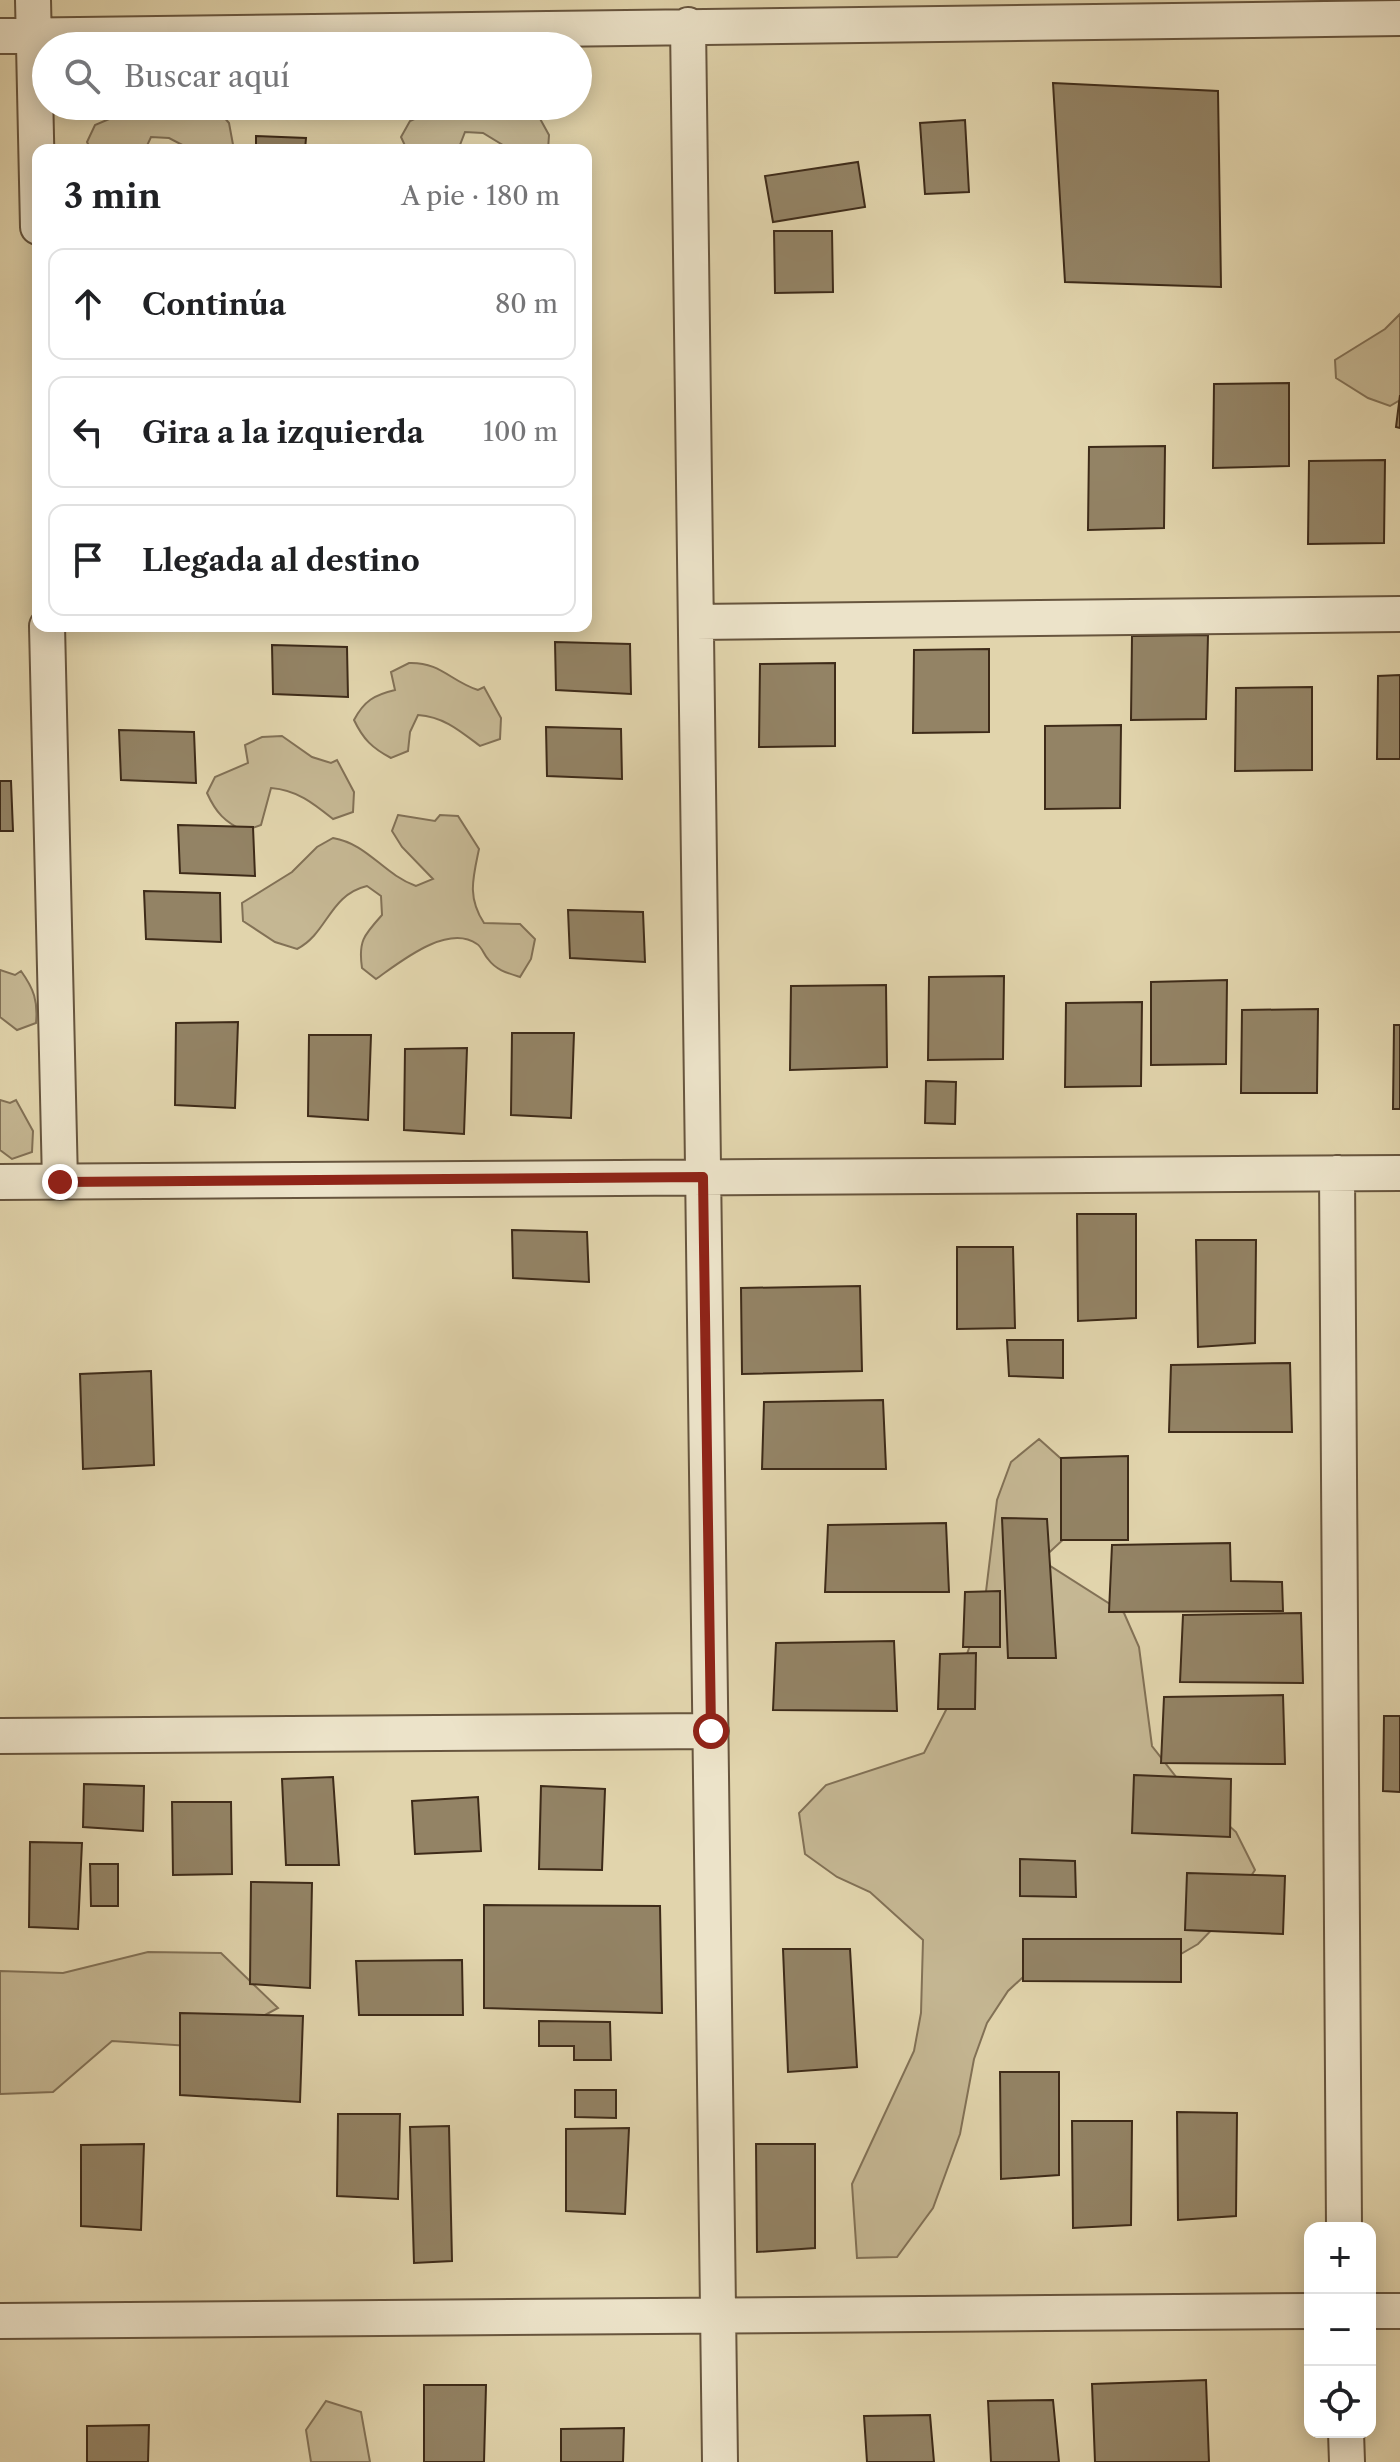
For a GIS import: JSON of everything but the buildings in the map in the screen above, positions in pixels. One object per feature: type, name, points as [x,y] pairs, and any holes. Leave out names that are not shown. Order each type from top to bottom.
[{"type":"street","points":[[33,0],[34,32]]},
{"type":"street","points":[[179,32],[1400,18]]},
{"type":"street","points":[[688,25],[720,2462]]},
{"type":"street","points":[[0,36],[32,34]]},
{"type":"street","points":[[36,120],[36,144]]},
{"type":"street","points":[[696,622],[1400,614]]},
{"type":"street","points":[[47,632],[60,1182]]},
{"type":"street","points":[[1337,1173],[1344,2222]]},
{"type":"street","points":[[0,1182],[1400,1173]]},
{"type":"street","points":[[0,1736],[711,1731]]},
{"type":"street","points":[[0,2321],[1304,2311]]},
{"type":"street","points":[[1376,2311],[1400,2311]]},
{"type":"street","points":[[1346,2438],[1347,2462]]},
{"type":"shaded area","points":[[107,120],[226,120],[233,144],[180,144],[169,138],[151,137],[148,144],[88,144],[95,125]]},
{"type":"shaded area","points":[[541,120],[549,135],[548,144],[501,144],[483,133],[465,132],[460,144],[404,144],[401,137],[410,121]]},
{"type":"shaded area","points":[[1400,314],[1400,400],[1390,406],[1368,398],[1336,378],[1335,360],[1385,329]]},
{"type":"shaded area","points":[[409,663],[438,669],[478,690],[484,687],[501,718],[500,739],[480,746],[444,721],[418,715],[410,732],[408,751],[391,758],[373,747],[354,720],[370,700],[395,690],[391,672]]},
{"type":"shaded area","points":[[282,736],[312,757],[331,763],[337,760],[354,792],[353,812],[333,819],[297,794],[271,788],[261,825],[244,831],[222,816],[207,793],[215,777],[248,763],[245,745],[262,737]]},
{"type":"shaded area","points":[[398,815],[435,821],[440,815],[458,816],[479,849],[473,896],[484,923],[520,924],[535,939],[531,959],[520,977],[495,966],[477,944],[452,938],[410,955],[376,979],[362,968],[361,959],[364,939],[382,915],[381,896],[367,886],[344,897],[316,934],[297,949],[275,942],[243,921],[242,903],[292,872],[317,847],[333,838],[356,846],[404,881],[416,886],[433,879],[402,847],[392,831]]},
{"type":"shaded area","points":[[0,970],[15,975],[21,971],[36,1002],[36,1023],[17,1030],[0,1017]]},
{"type":"shaded area","points":[[0,1100],[10,1103],[16,1100],[33,1131],[32,1152],[12,1159],[0,1150]]},
{"type":"shaded area","points":[[1039,1439],[1068,1465],[1068,1535],[1041,1560],[1124,1613],[1139,1647],[1152,1746],[1177,1778],[1236,1832],[1255,1870],[1224,1917],[1198,1944],[1150,1972],[1037,1964],[1008,1991],[987,2023],[974,2059],[960,2134],[933,2208],[897,2257],[857,2258],[852,2184],[914,2051],[921,2013],[923,1940],[870,1892],[837,1877],[805,1854],[799,1813],[826,1785],[924,1753],[946,1710],[984,1608],[997,1500],[1011,1462]]},
{"type":"shaded area","points":[[148,1952],[221,1953],[278,2008],[206,2047],[112,2041],[53,2092],[0,2094],[0,1971],[63,1973]]},
{"type":"shaded area","points":[[326,2401],[361,2412],[370,2462],[311,2462],[306,2430]]},
{"type":"route","points":[[60,1182],[703,1177],[711,1731]]}]
